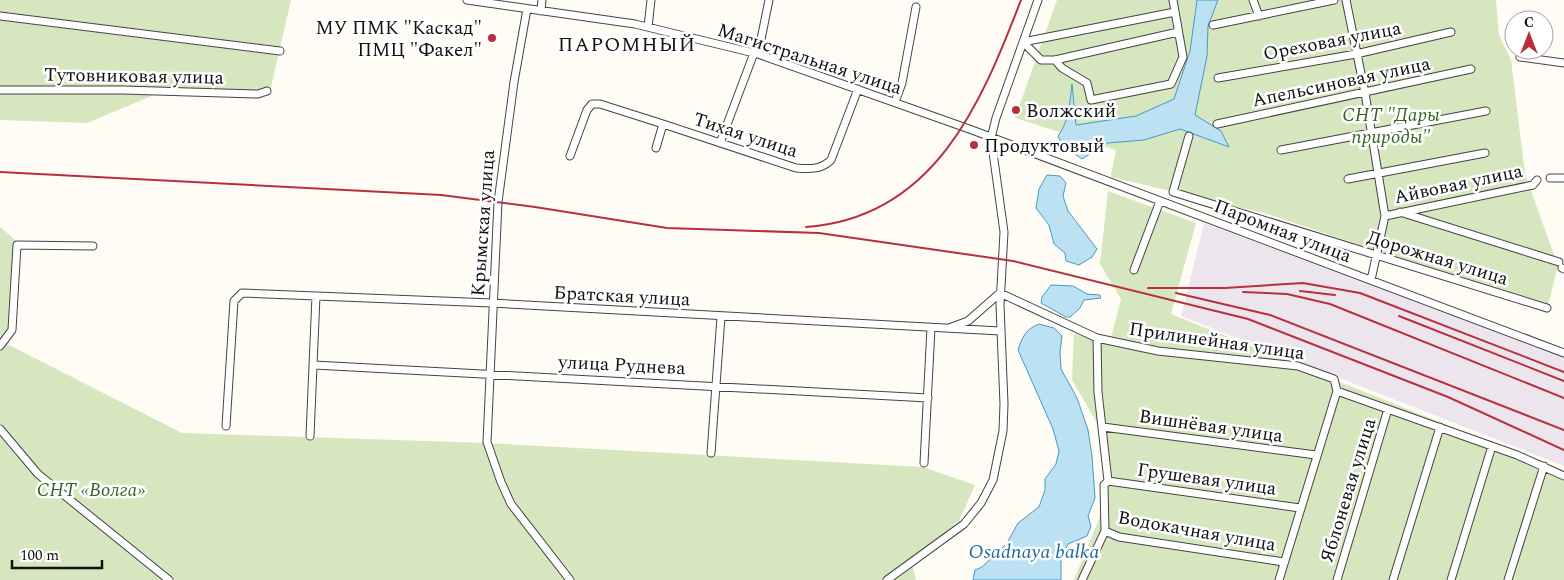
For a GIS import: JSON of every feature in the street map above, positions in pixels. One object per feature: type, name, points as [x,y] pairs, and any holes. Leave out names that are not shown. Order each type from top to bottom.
[{"type":"street","name":"Магистральная улица","points":[[467,0],[648,27],[756,53],[991,138]]},
{"type":"street","points":[[540,10],[542,0]]},
{"type":"street","points":[[648,27],[651,0]]},
{"type":"street","points":[[720,143],[756,53],[769,0]]},
{"type":"street","points":[[887,580],[964,524],[972,516],[990,488],[1001,441],[1004,404],[1000,293],[1004,232],[991,138],[996,118],[1038,0]]},
{"type":"street","points":[[1055,60],[1062,68],[1087,83],[1091,100],[1171,84],[1183,57],[1173,0]]},
{"type":"street","points":[[1254,0],[1258,16]]},
{"type":"street","points":[[1213,25],[1334,0]]},
{"type":"street","points":[[1346,0],[1365,93],[1370,134],[1385,216],[1371,280]]},
{"type":"street","points":[[895,102],[902,83],[916,7]]},
{"type":"street","name":"Крымская улица","points":[[527,9],[504,150],[492,303],[487,442],[511,504],[570,580]]},
{"type":"street","points":[[1023,42],[1175,12]]},
{"type":"street","points":[[0,16],[280,50]]},
{"type":"street","points":[[1023,42],[1041,60],[1055,60],[1178,32]]},
{"type":"street","name":"Ореховая улица","points":[[1218,78],[1356,54],[1451,32]]},
{"type":"street","points":[[1542,60],[1564,63]]},
{"type":"street","name":"Апельсиновая улица","points":[[1217,124],[1471,69]]},
{"type":"street","name":"Тихая улица","points":[[570,156],[587,110],[592,104],[600,104],[796,168],[809,169],[825,166],[831,160],[858,89]]},
{"type":"street","name":"Тутовниковая улица","points":[[0,90],[123,90],[258,94],[267,91]]},
{"type":"street","points":[[1281,150],[1486,111]]},
{"type":"street","points":[[656,148],[663,124]]},
{"type":"street","name":"Дорожная улица","points":[[1189,136],[1173,192],[1547,308]]},
{"type":"street","name":"Паромная улица","points":[[991,138],[1564,353]]},
{"type":"street","points":[[1348,180],[1485,153]]},
{"type":"street","points":[[1550,178],[1564,178]]},
{"type":"street","name":"Айвовая улица","points":[[1385,216],[1533,185],[1537,180]]},
{"type":"street","points":[[1134,270],[1160,201]]},
{"type":"street","points":[[1400,212],[1562,266]]},
{"type":"street","points":[[0,346],[12,330],[17,245],[93,246]]},
{"type":"street","name":"Братская улица","points":[[226,426],[234,301],[242,293],[492,303],[1000,331]]},
{"type":"street","points":[[946,329],[968,321],[1000,293]]},
{"type":"street","name":"Прилинейная улица","points":[[1000,293],[1098,338],[1158,351],[1298,366],[1334,379],[1337,390],[1492,446],[1544,466],[1564,476]]},
{"type":"street","points":[[310,436],[316,296]]},
{"type":"street","points":[[712,453],[721,317]]},
{"type":"street","points":[[924,463],[931,328]]},
{"type":"street","name":"Водокачная улица","points":[[1082,580],[1104,531],[1104,485],[1108,481],[1098,392],[1098,338]]},
{"type":"street","name":"улица Руднева","points":[[314,364],[928,398]]},
{"type":"street","points":[[1279,580],[1337,390]]},
{"type":"street","name":"Яблоневая улица","points":[[1337,580],[1388,409]]},
{"type":"street","name":"Вишнёвая улица","points":[[1103,426],[1316,455]]},
{"type":"street","points":[[1393,580],[1440,427]]},
{"type":"street","points":[[0,429],[9,437],[17,451],[38,474],[170,580]]},
{"type":"street","points":[[1451,580],[1492,446]]},
{"type":"street","points":[[1508,580],[1544,466]]},
{"type":"street","name":"Грушевая улица","points":[[1108,481],[1300,508]]},
{"type":"street","name":"Водокачная улица","points":[[1104,531],[1119,537],[1284,562]]},
{"type":"shaded area","points":[[1204,223],[1564,357],[1564,466],[1181,316]]},
{"type":"green space","points":[[0,0],[291,0],[269,96],[154,95],[87,123],[0,120]]},
{"type":"green space","name":"СНТ \"Дары природы\"","points":[[1057,0],[1496,0],[1499,35],[1504,45],[1504,60],[1511,60],[1525,174],[1558,266],[1546,313],[1386,254],[1268,214],[1111,177],[1108,191],[1116,150],[1015,118]]},
{"type":"green space","points":[[1108,191],[1196,223],[1171,314],[1564,472],[1564,580],[1074,580],[1102,512],[1106,480],[1100,428],[1072,380],[1074,334],[1110,342],[1121,299],[1100,264]]},
{"type":"green space","name":"СНТ «Волга»","points":[[0,227],[19,243],[15,327],[7,344],[182,433],[486,443],[923,467],[975,485],[960,519],[929,547],[911,559],[916,580],[0,580]]},
{"type":"water","points":[[1197,0],[1218,0],[1208,26],[1207,56],[1195,115],[1221,131],[1229,147],[1180,129],[1144,140],[1107,143],[1082,159],[1062,145],[1058,136],[1067,118],[1072,84],[1076,125],[1136,116],[1174,99],[1190,51]]},
{"type":"water","points":[[1047,175],[1060,176],[1066,183],[1063,196],[1068,211],[1097,249],[1092,257],[1079,265],[1066,261],[1065,253],[1054,244],[1049,225],[1036,208],[1039,189]]},
{"type":"water","points":[[1051,285],[1073,286],[1087,294],[1100,295],[1101,298],[1084,300],[1080,308],[1070,317],[1066,317],[1041,303],[1042,297]]},
{"type":"water","name":"Osadnaya balka","points":[[1039,324],[1054,328],[1062,336],[1060,352],[1061,369],[1077,398],[1088,430],[1095,498],[1088,516],[1091,526],[1087,536],[1068,544],[1061,560],[1061,580],[973,580],[975,570],[982,567],[1007,543],[1018,523],[1039,507],[1045,490],[1045,479],[1056,464],[1059,451],[1053,429],[1018,350],[1025,334]]},
{"type":"railway","points":[[806,227],[850,219],[888,202],[920,179],[946,149],[969,115],[989,78],[1021,0]]},
{"type":"railway","points":[[0,172],[441,195],[535,207],[667,228],[819,233],[1013,261],[1248,319],[1448,397],[1564,450]]},
{"type":"railway","points":[[1148,288],[1225,288],[1303,283],[1360,293],[1564,372]]},
{"type":"railway","points":[[1300,291],[1335,295]]},
{"type":"railway","points":[[1243,292],[1287,294],[1330,304],[1564,398]]},
{"type":"railway","points":[[1176,293],[1270,315],[1564,430]]},
{"type":"railway","points":[[1399,316],[1564,381]]},
{"type":"place","name":"МУ ПМК \"Каскад\" ПМЦ \"Факел\"","points":[[492,38]]},
{"type":"place","name":"Волжский","points":[[1016,110]]},
{"type":"place","name":"Продуктовый","points":[[974,145]]},
{"type":"district","name":"ПАРОМНЫЙ","points":[[627,44]]}]
